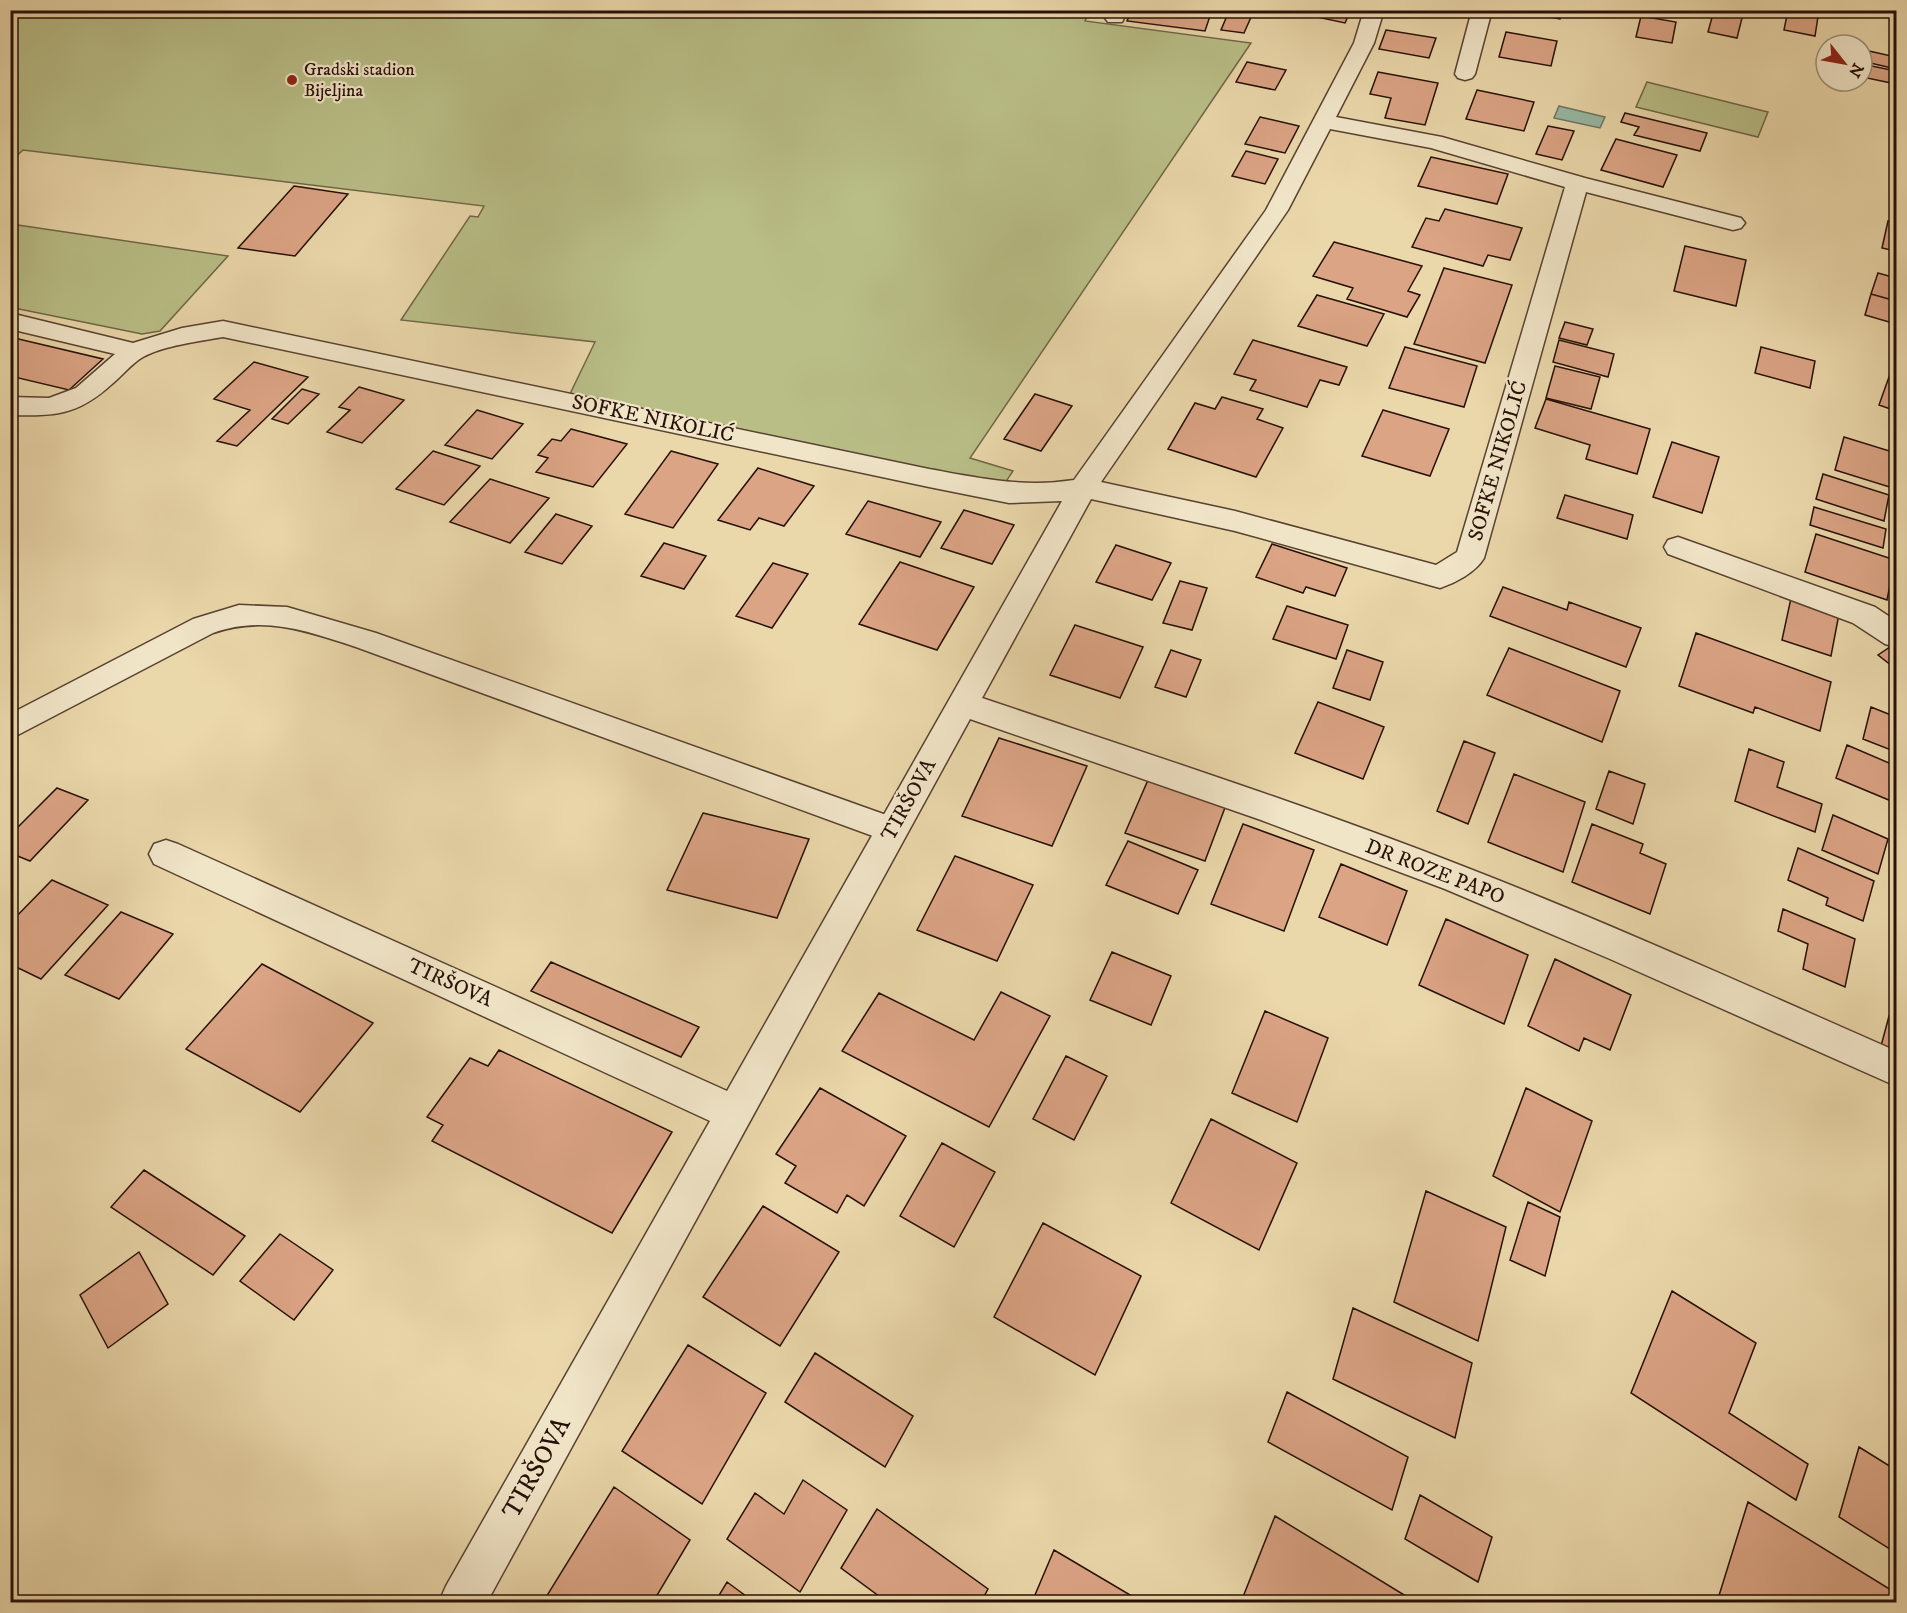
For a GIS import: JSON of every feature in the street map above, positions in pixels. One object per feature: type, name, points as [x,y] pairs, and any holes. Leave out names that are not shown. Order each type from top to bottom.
[{"type":"street","points":[[1083,488],[1277,210],[1364,43],[1374,10]]},
{"type":"street","points":[[1465,74],[1482,10]]},
{"type":"street","points":[[1322,121],[1434,142],[1577,183],[1733,223]]},
{"type":"street","name":"SOFKE NIKOLIĆ","points":[[134,351],[182,336],[223,329],[1009,493],[1052,493],[1083,488],[1235,521],[1440,577],[1470,558],[1577,183]]},
{"type":"street","points":[[10,321],[134,351]]},
{"type":"street","points":[[10,406],[52,407],[85,394],[134,351]]},
{"type":"street","name":"TIRŠOVA","points":[[462,1602],[1083,488]]},
{"type":"street","points":[[1678,547],[1864,615],[1896,636]]},
{"type":"street","name":"DR ROZE PAPO","points":[[963,704],[1265,808],[1457,879],[1714,988],[1896,1069]]},
{"type":"street","name":"TIRŠOVA","points":[[166,854],[734,1113]]},
{"type":"lane","points":[[10,728],[203,626],[238,615],[301,618],[892,830]]},
{"type":"green space","points":[[1090,10],[1085,21],[1251,43],[970,458],[1013,471],[1003,486],[569,396],[595,342],[401,320],[470,216],[478,217],[484,206],[23,150],[11,161],[10,11]]},
{"type":"green space","points":[[1647,82],[1768,112],[1758,137],[1636,107]]},
{"type":"green space","points":[[11,224],[228,256],[160,331],[142,334],[19,309],[11,310]]},
{"type":"shaded area","points":[[1559,106],[1605,117],[1600,128],[1554,118]]},
{"type":"building","points":[[1132,10],[1192,10],[1211,13],[1205,31],[1127,21]]},
{"type":"building","points":[[1299,10],[1351,10],[1345,23],[1298,13]]},
{"type":"building","points":[[1434,10],[1468,10],[1466,17]]},
{"type":"building","points":[[1526,10],[1562,10],[1560,19],[1525,13]]},
{"type":"building","points":[[1714,10],[1743,14],[1737,38],[1708,32]]},
{"type":"building","points":[[1788,10],[1819,10],[1814,36],[1784,30]]},
{"type":"building","points":[[1229,11],[1252,15],[1244,33],[1221,30]]},
{"type":"building","points":[[1641,16],[1676,22],[1672,43],[1636,37]]},
{"type":"building","points":[[1386,30],[1436,38],[1429,58],[1379,49]]},
{"type":"building","points":[[1506,32],[1557,41],[1551,66],[1499,57]]},
{"type":"building","points":[[1874,52],[1896,57],[1896,69],[1874,64]]},
{"type":"building","points":[[1247,62],[1286,70],[1275,90],[1236,82]]},
{"type":"building","points":[[1874,66],[1896,71],[1896,84],[1874,79]]},
{"type":"building","points":[[1378,72],[1438,83],[1425,125],[1385,118],[1391,98],[1370,94]]},
{"type":"building","points":[[1477,90],[1534,102],[1524,131],[1466,119]]},
{"type":"building","points":[[1625,113],[1707,133],[1700,151],[1634,135],[1639,127],[1621,122]]},
{"type":"building","points":[[1260,117],[1299,126],[1285,153],[1245,144]]},
{"type":"building","points":[[1548,126],[1574,131],[1562,160],[1536,154]]},
{"type":"building","points":[[1616,139],[1677,155],[1663,187],[1601,170]]},
{"type":"building","points":[[1246,151],[1278,159],[1265,184],[1232,176]]},
{"type":"building","points":[[1431,157],[1508,174],[1497,204],[1418,186]]},
{"type":"building","points":[[294,186],[348,194],[295,256],[238,248]]},
{"type":"building","points":[[1445,209],[1522,228],[1510,260],[1488,255],[1483,266],[1412,247],[1426,218],[1439,221]]},
{"type":"building","points":[[1888,221],[1896,223],[1896,251],[1882,248]]},
{"type":"building","points":[[1334,242],[1422,266],[1408,291],[1420,295],[1407,317],[1347,299],[1353,288],[1313,276]]},
{"type":"building","points":[[1685,246],[1746,260],[1736,306],[1674,291]]},
{"type":"building","points":[[1444,268],[1512,285],[1485,363],[1414,344]]},
{"type":"building","points":[[1878,273],[1896,278],[1896,301],[1871,294]]},
{"type":"building","points":[[1871,294],[1896,301],[1896,324],[1865,315]]},
{"type":"building","points":[[1317,295],[1384,314],[1367,346],[1298,326]]},
{"type":"building","points":[[1565,322],[1593,329],[1587,345],[1559,338]]},
{"type":"building","points":[[10,337],[103,359],[69,390],[10,376]]},
{"type":"building","points":[[1253,340],[1347,367],[1339,385],[1320,380],[1307,407],[1250,390],[1256,380],[1234,374]]},
{"type":"building","points":[[1559,340],[1614,354],[1608,377],[1553,362]]},
{"type":"building","points":[[1405,347],[1477,366],[1464,407],[1389,388]]},
{"type":"building","points":[[1761,347],[1815,361],[1810,388],[1755,373]]},
{"type":"building","points":[[1896,361],[1896,411],[1879,405]]},
{"type":"building","points":[[254,362],[308,377],[237,446],[217,441],[250,410],[214,399]]},
{"type":"building","points":[[1555,366],[1600,377],[1591,409],[1546,398]]},
{"type":"building","points":[[359,387],[404,400],[362,443],[327,432],[350,410],[339,407]]},
{"type":"building","points":[[302,389],[319,394],[288,424],[272,419]]},
{"type":"building","points":[[1035,394],[1072,406],[1041,451],[1004,439]]},
{"type":"building","points":[[1222,397],[1263,409],[1257,419],[1283,428],[1256,477],[1168,449],[1195,403],[1215,409]]},
{"type":"building","points":[[1546,399],[1650,429],[1637,474],[1586,459],[1590,445],[1535,428]]},
{"type":"building","points":[[477,410],[523,424],[492,459],[445,445]]},
{"type":"building","points":[[1383,410],[1449,429],[1430,476],[1362,456]]},
{"type":"building","points":[[571,429],[627,444],[593,487],[536,472],[548,458],[538,455],[552,439],[561,441]]},
{"type":"building","points":[[1844,437],[1896,453],[1896,489],[1835,470]]},
{"type":"building","points":[[1672,442],[1719,457],[1702,513],[1653,497]]},
{"type":"building","points":[[433,451],[480,466],[444,505],[396,489]]},
{"type":"building","points":[[671,451],[718,464],[673,528],[625,514]]},
{"type":"building","points":[[758,468],[814,486],[784,526],[759,518],[750,530],[718,520]]},
{"type":"building","points":[[1823,474],[1889,495],[1884,521],[1816,499]]},
{"type":"building","points":[[490,479],[549,498],[510,543],[450,522]]},
{"type":"building","points":[[1565,495],[1633,515],[1627,539],[1557,518]]},
{"type":"building","points":[[868,501],[941,522],[920,557],[846,534]]},
{"type":"building","points":[[1814,507],[1886,529],[1883,548],[1810,525]]},
{"type":"building","points":[[964,510],[1014,525],[992,564],[941,548]]},
{"type":"building","points":[[556,514],[592,526],[562,564],[525,552]]},
{"type":"building","points":[[1816,534],[1895,560],[1887,600],[1805,572]]},
{"type":"building","points":[[664,543],[706,556],[684,589],[641,576]]},
{"type":"building","points":[[1272,544],[1347,568],[1335,596],[1306,587],[1303,593],[1256,577]]},
{"type":"building","points":[[1116,545],[1171,563],[1152,600],[1096,582]]},
{"type":"building","points":[[900,562],[974,587],[937,650],[859,624]]},
{"type":"building","points":[[773,563],[808,574],[772,628],[736,616]]},
{"type":"building","points":[[1180,581],[1207,588],[1192,630],[1163,623]]},
{"type":"building","points":[[1503,587],[1567,610],[1569,602],[1641,628],[1626,667],[1490,616]]},
{"type":"building","points":[[1791,598],[1839,614],[1831,656],[1782,640]]},
{"type":"building","points":[[1287,606],[1348,625],[1336,659],[1273,639]]},
{"type":"building","points":[[1075,625],[1143,647],[1120,698],[1050,675]]},
{"type":"building","points":[[1696,633],[1831,682],[1820,731],[1755,707],[1753,713],[1679,686]]},
{"type":"building","points":[[1893,645],[1896,648],[1896,669],[1878,655]]},
{"type":"building","points":[[1509,648],[1620,691],[1602,742],[1487,695]]},
{"type":"building","points":[[1171,650],[1201,660],[1186,697],[1155,687]]},
{"type":"building","points":[[1347,650],[1383,662],[1370,700],[1333,688]]},
{"type":"building","points":[[1318,702],[1384,727],[1363,779],[1295,753]]},
{"type":"building","points":[[1871,707],[1896,717],[1896,752],[1863,739]]},
{"type":"building","points":[[999,738],[1087,766],[1052,846],[962,816]]},
{"type":"building","points":[[1464,741],[1495,753],[1468,824],[1437,811]]},
{"type":"building","points":[[1847,745],[1896,766],[1896,803],[1836,778]]},
{"type":"building","points":[[1749,749],[1784,762],[1777,787],[1822,804],[1815,832],[1735,801]]},
{"type":"building","points":[[1609,771],[1645,784],[1633,824],[1596,809]]},
{"type":"building","points":[[1514,774],[1585,802],[1563,872],[1488,842]]},
{"type":"building","points":[[1148,780],[1226,805],[1205,861],[1125,833]]},
{"type":"building","points":[[57,788],[88,800],[30,861],[10,853],[10,835]]},
{"type":"building","points":[[703,813],[809,839],[777,918],[667,890]]},
{"type":"building","points":[[1833,815],[1888,839],[1878,874],[1822,850]]},
{"type":"building","points":[[1243,824],[1314,850],[1284,931],[1211,904]]},
{"type":"building","points":[[1592,824],[1643,844],[1640,853],[1666,864],[1650,914],[1572,882]]},
{"type":"building","points":[[1128,841],[1198,870],[1178,914],[1106,885]]},
{"type":"building","points":[[1798,848],[1874,881],[1863,921],[1826,905],[1828,898],[1788,880]]},
{"type":"building","points":[[955,856],[1033,885],[997,961],[917,930]]},
{"type":"building","points":[[1341,864],[1407,891],[1387,945],[1319,917]]},
{"type":"building","points":[[52,880],[108,905],[41,979],[10,964],[10,923]]},
{"type":"building","points":[[1783,909],[1855,939],[1845,987],[1803,969],[1808,944],[1778,931]]},
{"type":"building","points":[[121,912],[173,934],[119,999],[65,975]]},
{"type":"building","points":[[1446,919],[1528,955],[1504,1024],[1419,985]]},
{"type":"building","points":[[1112,952],[1171,976],[1151,1025],[1090,1000]]},
{"type":"building","points":[[1555,959],[1631,995],[1610,1050],[1584,1038],[1579,1051],[1528,1026]]},
{"type":"building","points":[[551,962],[699,1027],[681,1057],[531,991]]},
{"type":"building","points":[[262,964],[373,1023],[300,1112],[186,1049]]},
{"type":"building","points":[[1001,992],[1050,1016],[989,1127],[842,1051],[879,993],[974,1040]]},
{"type":"building","points":[[1265,1011],[1328,1038],[1297,1122],[1232,1093]]},
{"type":"building","points":[[1889,1016],[1896,1019],[1896,1053],[1881,1046]]},
{"type":"building","points":[[499,1050],[672,1132],[612,1233],[432,1141],[443,1125],[427,1117],[470,1058],[488,1066]]},
{"type":"building","points":[[1066,1056],[1107,1076],[1074,1140],[1033,1119]]},
{"type":"building","points":[[820,1088],[906,1136],[864,1206],[847,1195],[837,1213],[785,1183],[796,1166],[776,1154]]},
{"type":"building","points":[[1526,1088],[1592,1121],[1560,1212],[1493,1176]]},
{"type":"building","points":[[1211,1119],[1297,1163],[1259,1250],[1171,1203]]},
{"type":"building","points":[[942,1143],[995,1172],[954,1247],[900,1216]]},
{"type":"building","points":[[144,1170],[245,1236],[213,1275],[111,1207]]},
{"type":"building","points":[[1426,1191],[1506,1227],[1478,1341],[1394,1302]]},
{"type":"building","points":[[1528,1202],[1560,1217],[1545,1276],[1510,1260]]},
{"type":"building","points":[[763,1206],[839,1252],[780,1346],[703,1297]]},
{"type":"building","points":[[1043,1223],[1141,1276],[1095,1375],[994,1317]]},
{"type":"building","points":[[280,1234],[333,1270],[294,1320],[240,1281]]},
{"type":"building","points":[[139,1252],[168,1304],[108,1348],[80,1295]]},
{"type":"building","points":[[1672,1291],[1756,1343],[1729,1413],[1808,1464],[1796,1500],[1631,1393]]},
{"type":"building","points":[[1353,1308],[1472,1363],[1455,1438],[1333,1379]]},
{"type":"building","points":[[688,1345],[766,1393],[702,1504],[622,1451]]},
{"type":"building","points":[[815,1353],[913,1416],[885,1467],[785,1402]]},
{"type":"building","points":[[1287,1392],[1408,1457],[1392,1510],[1268,1442]]},
{"type":"building","points":[[1859,1447],[1896,1470],[1896,1553],[1839,1517]]},
{"type":"building","points":[[803,1480],[847,1510],[800,1592],[727,1539],[755,1493],[784,1514]]},
{"type":"building","points":[[614,1487],[690,1540],[653,1602],[543,1602]]},
{"type":"building","points":[[1420,1495],[1492,1537],[1478,1582],[1405,1539]]},
{"type":"building","points":[[1748,1502],[1896,1593],[1896,1602],[1717,1602]]},
{"type":"building","points":[[877,1509],[988,1589],[981,1602],[887,1602],[841,1568]]},
{"type":"building","points":[[1275,1516],[1414,1601],[1414,1602],[1241,1602]]},
{"type":"building","points":[[1054,1550],[1142,1602],[1032,1602]]},
{"type":"building","points":[[727,1582],[754,1602],[715,1602]]},
{"type":"place","name":"Gradski stadion Bijeljina","points":[[292,80]]}]
